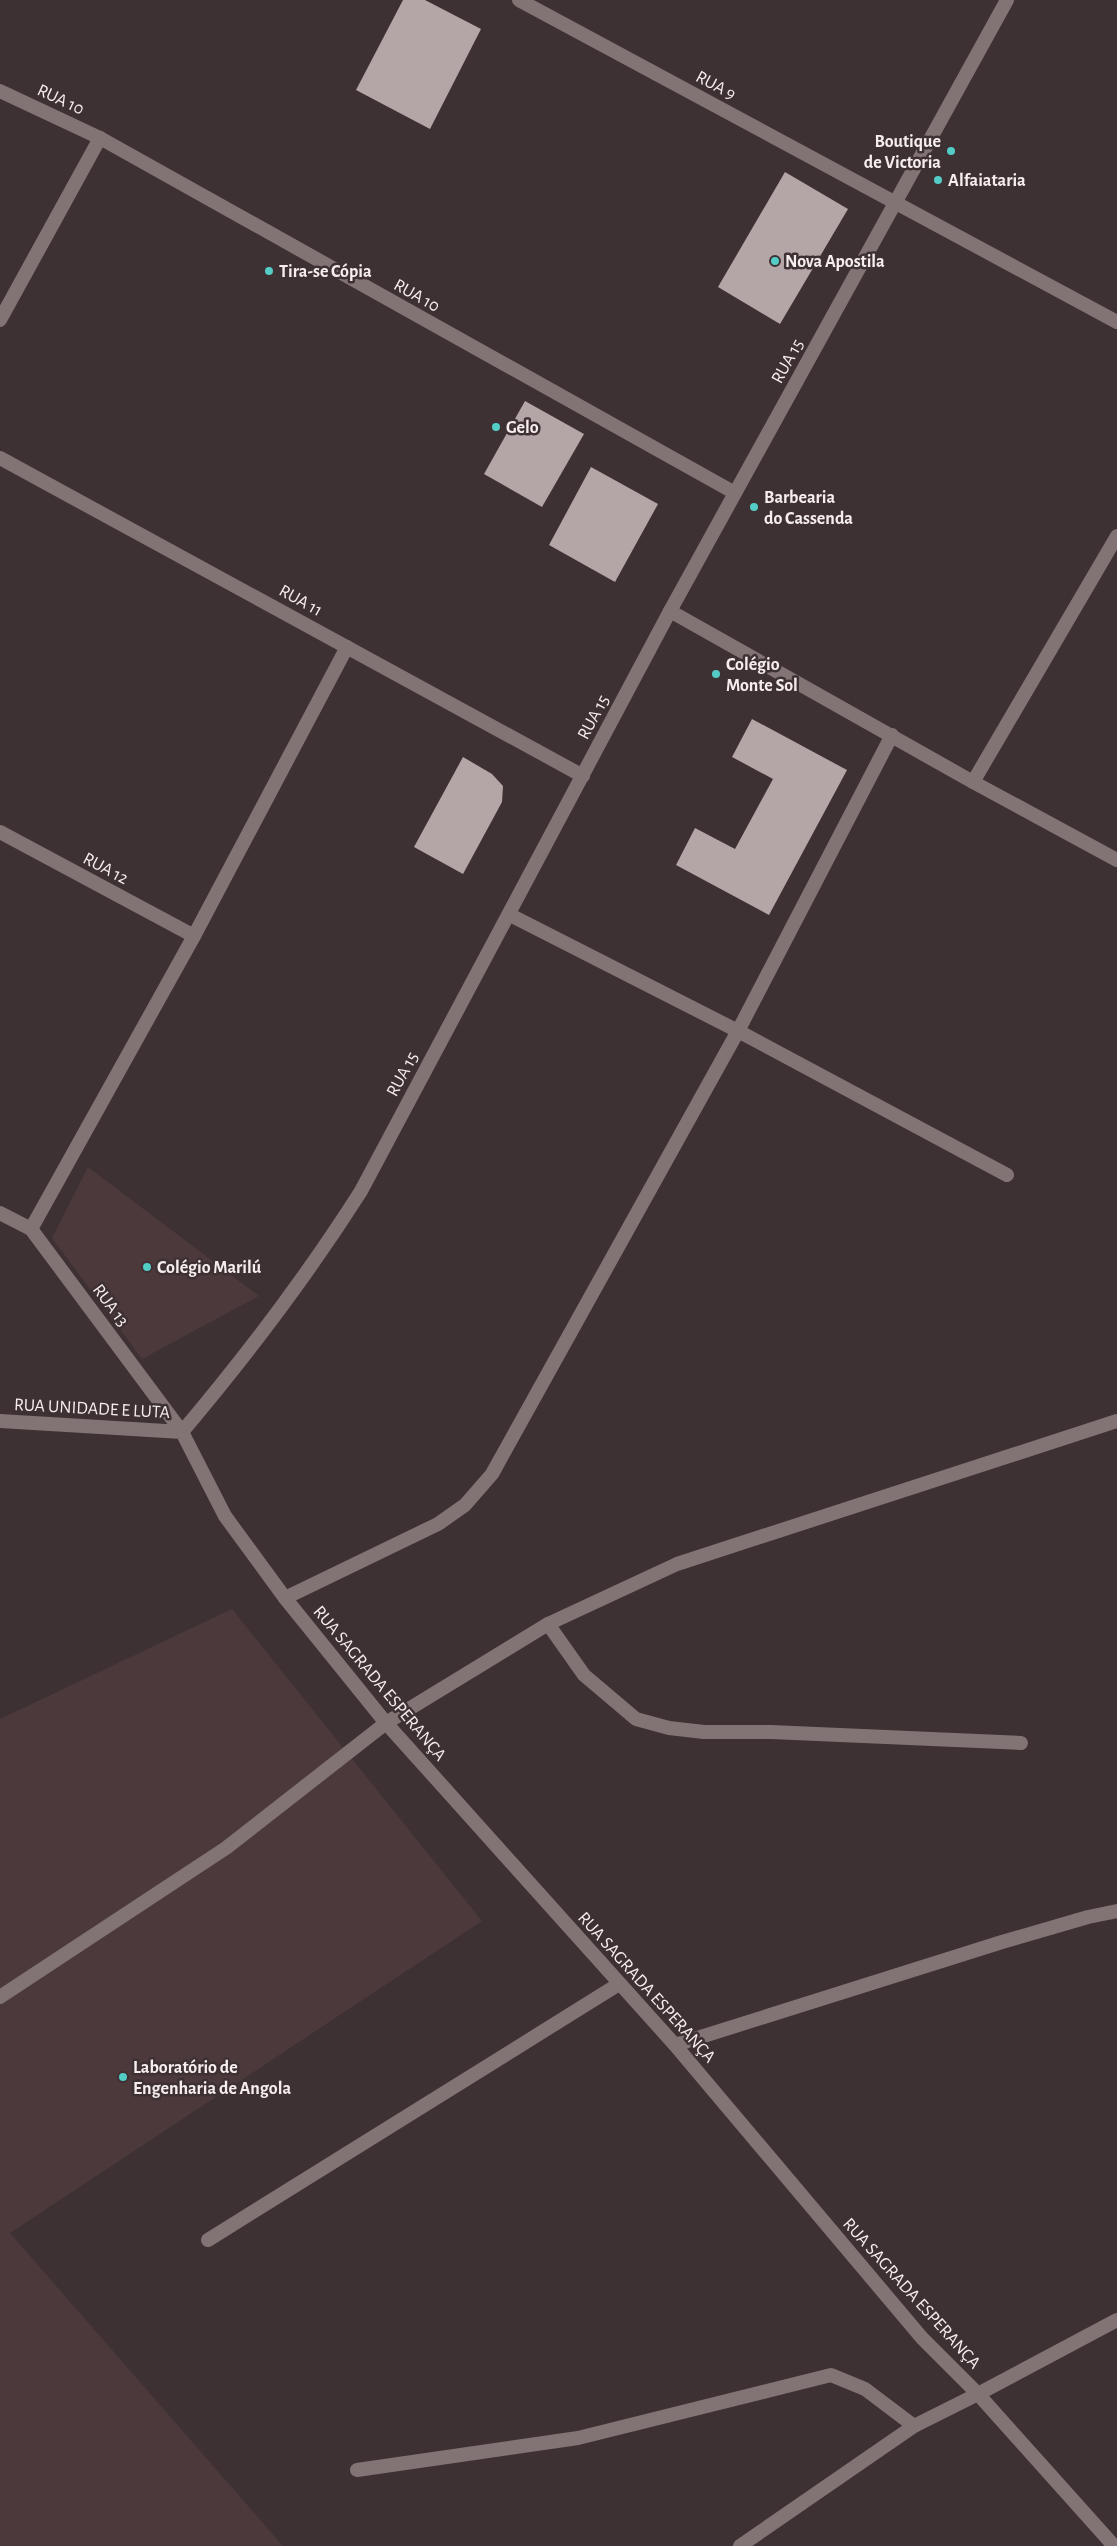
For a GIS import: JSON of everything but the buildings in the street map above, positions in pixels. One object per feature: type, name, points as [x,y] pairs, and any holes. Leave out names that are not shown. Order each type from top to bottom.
[{"type":"street","name":"RUA 9","points":[[519,0],[1117,322]]},
{"type":"street","name":"RUA 15","points":[[182,1432],[275,1317],[320,1256],[356,1200],[510,915],[670,610],[1007,0]]},
{"type":"street","name":"RUA 10","points":[[0,91],[100,138],[735,493]]},
{"type":"street","points":[[0,320],[100,138]]},
{"type":"street","name":"RUA 11","points":[[0,458],[583,776]]},
{"type":"street","points":[[973,782],[1117,536]]},
{"type":"street","points":[[670,610],[973,782],[1117,860]]},
{"type":"street","points":[[31,1229],[194,936],[347,647]]},
{"type":"street","points":[[285,1598],[438,1524],[465,1506],[492,1474],[738,1031],[892,735]]},
{"type":"street","name":"RUA 12","points":[[0,832],[194,936]]},
{"type":"street","points":[[510,915],[738,1031],[1007,1175]]},
{"type":"street","name":"RUA 13","points":[[0,1213],[31,1229],[182,1432]]},
{"type":"street","name":"RUA UNIDADE E LUTA","points":[[0,1421],[182,1432]]},
{"type":"street","points":[[0,1997],[226,1848],[386,1723],[548,1624],[677,1564],[1117,1421]]},
{"type":"street","name":"RUA SAGRADA ESPERANÇA","points":[[182,1432],[224,1516],[285,1598],[386,1723],[675,2045],[922,2338],[978,2394],[1108,2544]]},
{"type":"street","points":[[548,1624],[584,1675],[636,1719],[669,1728],[704,1732],[771,1732],[1021,1744]]},
{"type":"street","points":[[675,2045],[1012,1939],[1088,1917],[1117,1911]]},
{"type":"street","points":[[208,2240],[619,1984]]},
{"type":"street","points":[[740,2546],[914,2426],[1117,2320]]},
{"type":"street","points":[[357,2470],[578,2438],[831,2375],[865,2389],[914,2426]]},
{"type":"shaded area","name":"Colégio Marilú","points":[[88,1167],[259,1296],[142,1359],[52,1238]]},
{"type":"shaded area","name":"Laboratório de Engenharia de Angola","points":[[232,1609],[482,1921],[10,2233],[283,2546],[0,2546],[0,1719]]},
{"type":"place","name":"Boutique de Victoria","points":[[951,151]]},
{"type":"place","name":"Alfaiataria","points":[[938,180]]},
{"type":"place","name":"Nova Apostila","points":[[775,261]]},
{"type":"place","name":"Tira-se Cópia","points":[[269,271]]},
{"type":"place","name":"Gelo","points":[[496,427]]},
{"type":"place","name":"Barbearia do Cassenda","points":[[754,507]]},
{"type":"place","name":"Colégio Monte Sol","points":[[716,674]]},
{"type":"place","name":"Colégio Marilú","points":[[147,1267]]},
{"type":"place","name":"Laboratório de Engenharia de Angola","points":[[123,2077]]}]
